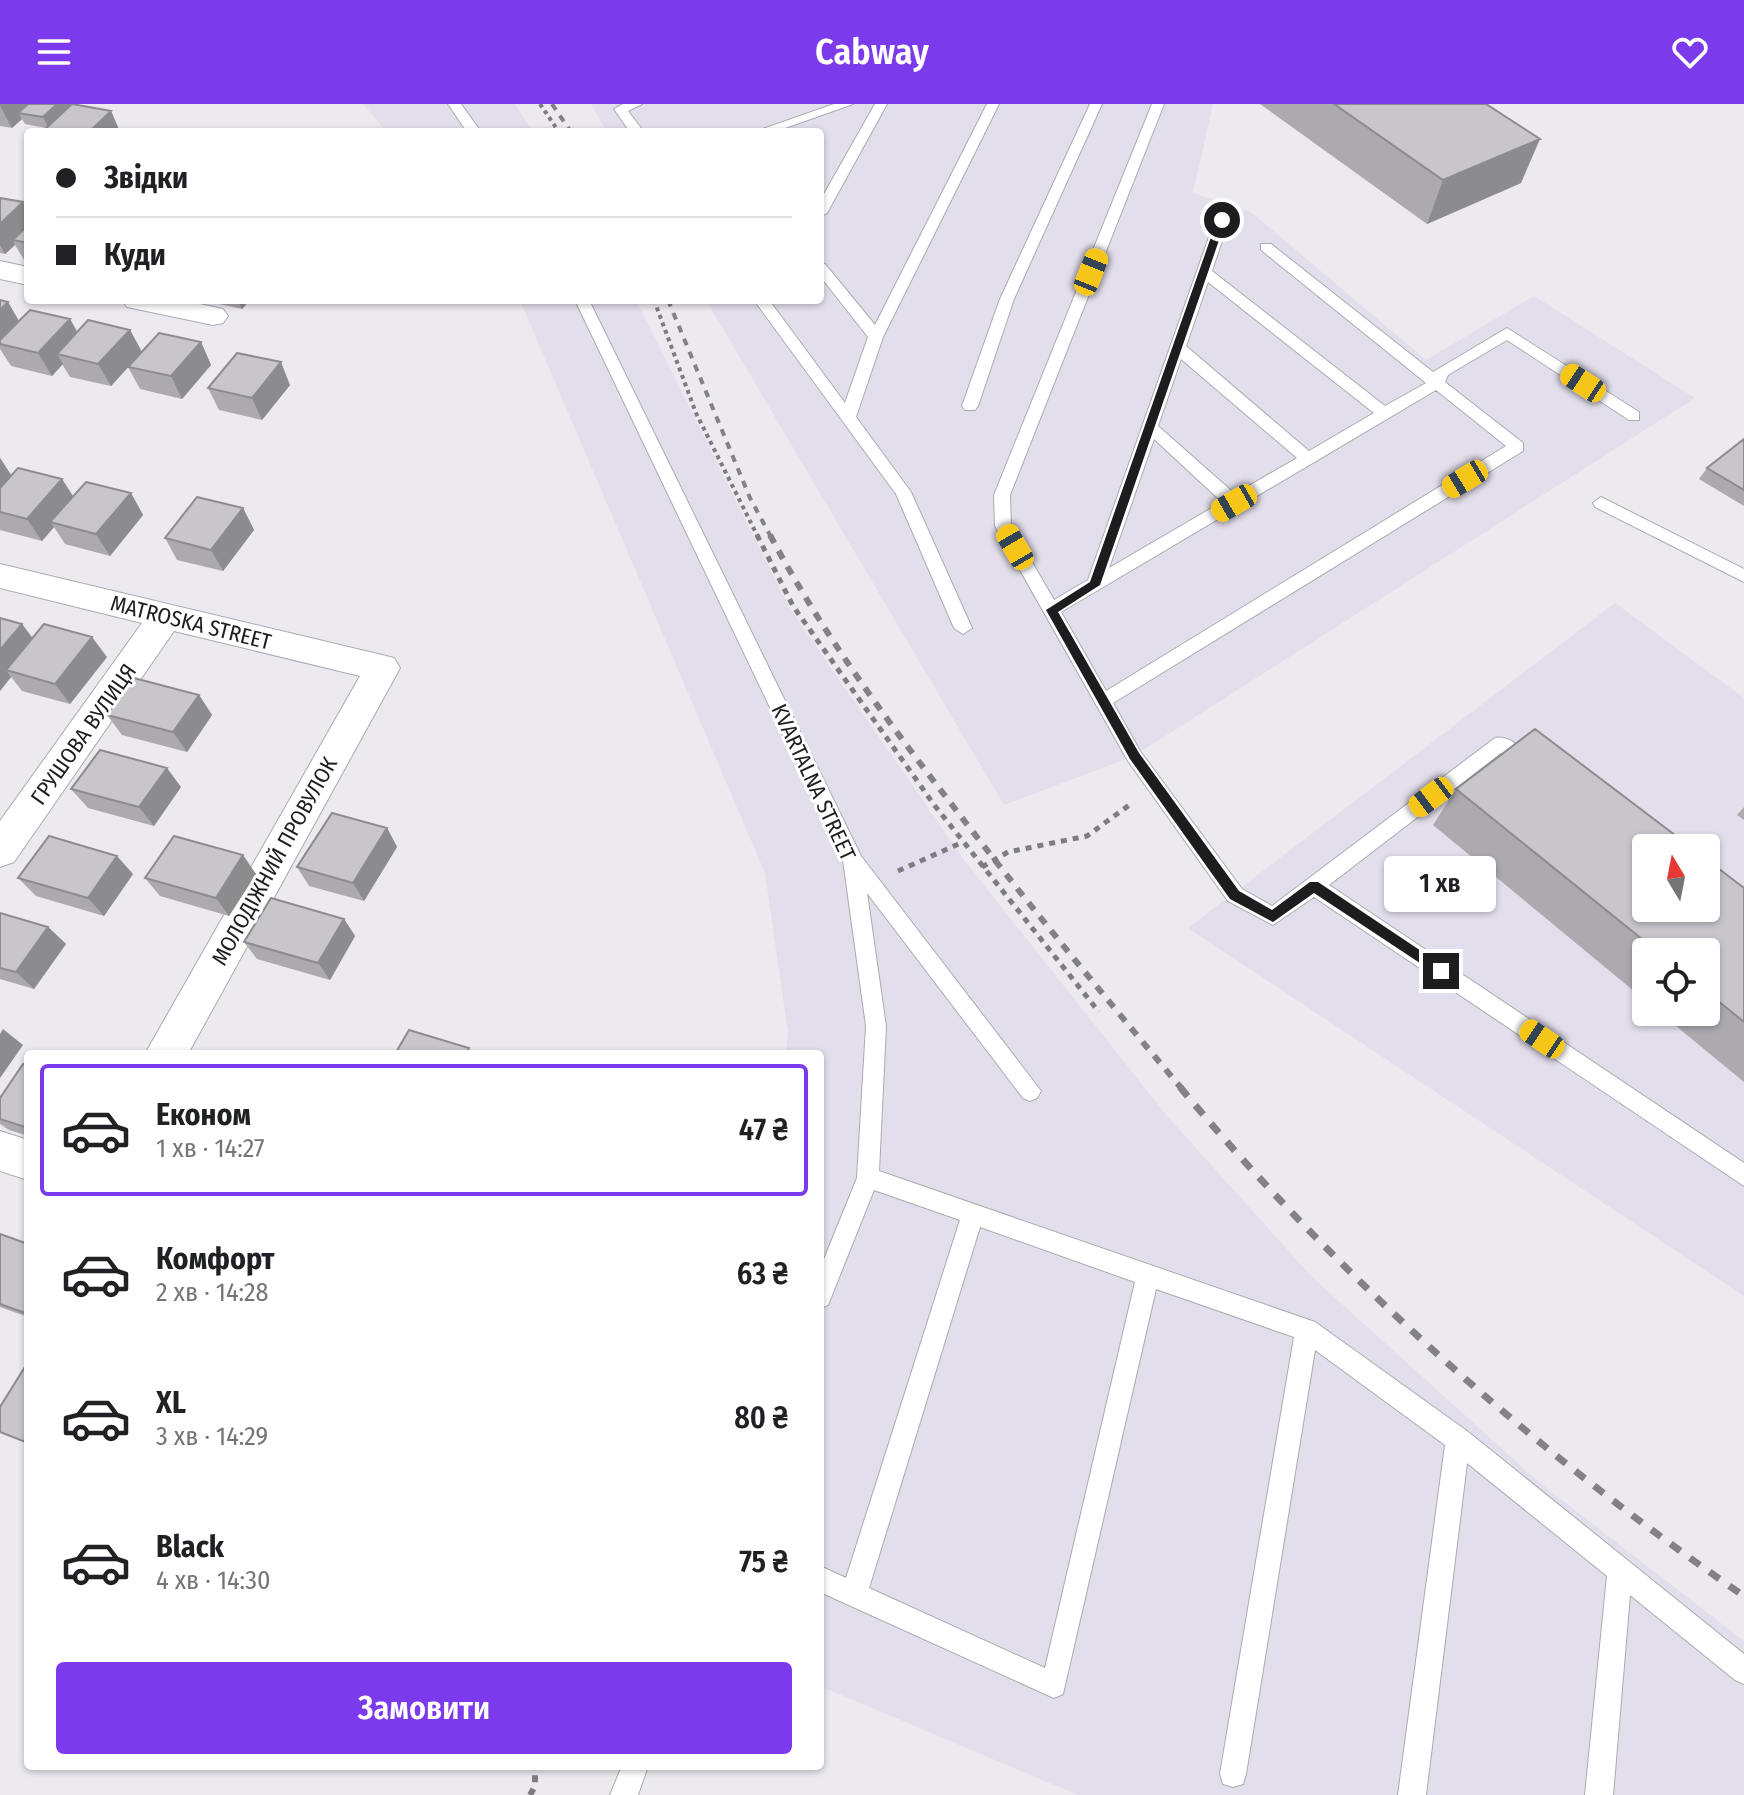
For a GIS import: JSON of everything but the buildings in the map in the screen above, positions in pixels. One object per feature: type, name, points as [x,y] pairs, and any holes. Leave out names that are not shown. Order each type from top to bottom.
[{"type":"street","points":[[0,270],[24,275]]},
{"type":"street","points":[[156,304],[213,316]]},
{"type":"street","name":"MATROSKA STREET","points":[[0,576],[382,668]]},
{"type":"street","name":"ГРУШОВА ВУЛИЦЯ","points":[[0,851],[166,616]]},
{"type":"street","name":"МОЛОДІЖНИЙ ПРОВУЛОК","points":[[168,1050],[382,668]]},
{"type":"street","points":[[0,1151],[24,1159]]},
{"type":"lane","points":[[454,104],[471,128]]},
{"type":"lane","points":[[634,128],[620,109],[636,104]]},
{"type":"lane","points":[[773,128],[847,104]]},
{"type":"lane","points":[[824,206],[881,104]]},
{"type":"lane","points":[[848,417],[876,337],[993,104]]},
{"type":"lane","points":[[970,406],[1007,299],[1096,104]]},
{"type":"lane","points":[[1158,104],[1002,495],[1003,526],[1156,787],[1235,895],[1273,917],[1501,743],[1537,772]]},
{"type":"lane","points":[[1095,585],[1222,220]]},
{"type":"lane","points":[[1103,701],[1517,447],[1266,247]]},
{"type":"lane","points":[[824,272],[876,337]]},
{"type":"lane","points":[[1204,272],[1385,414]]},
{"type":"lane","name":"KVARTALNA STREET","points":[[584,304],[853,860],[876,1026],[868,1178],[824,1287]]},
{"type":"lane","points":[[764,304],[903,492],[963,628]]},
{"type":"lane","points":[[1051,610],[1437,383],[1441,372],[1507,333],[1634,416]]},
{"type":"lane","points":[[1177,347],[1308,459]]},
{"type":"lane","points":[[1150,427],[1234,503]]},
{"type":"lane","points":[[1601,503],[1744,576]]},
{"type":"lane","points":[[853,860],[1030,1091]]},
{"type":"lane","points":[[1314,886],[1744,1176]]},
{"type":"lane","points":[[868,1178],[1307,1330],[1458,1440],[1744,1671]]},
{"type":"lane","points":[[854,1594],[973,1214]]},
{"type":"lane","points":[[824,1581],[1054,1685],[1148,1275]]},
{"type":"lane","points":[[1233,1774],[1307,1330]]},
{"type":"lane","points":[[1412,1795],[1458,1440]]},
{"type":"lane","points":[[1599,1795],[1620,1571]]},
{"type":"lane","points":[[624,1795],[633,1770]]},
{"type":"path","points":[[540,104],[556,128]]},
{"type":"path","points":[[655,304],[696,413],[793,606],[963,842],[1099,1012]]},
{"type":"path","points":[[982,867],[1008,852],[1087,836],[1156,787]]},
{"type":"path","points":[[871,883],[963,842]]},
{"type":"path","points":[[530,1795],[535,1786],[535,1770]]},
{"type":"shaded area","points":[[363,104],[515,104],[530,128],[384,128]]},
{"type":"shaded area","points":[[591,104],[1213,104],[1193,193],[1251,212],[1426,360],[1534,296],[1695,398],[1134,756],[1004,805],[708,304],[824,304],[824,128],[605,128]]},
{"type":"shaded area","points":[[522,304],[638,304],[789,607],[964,860],[1167,1116],[1312,1277],[1541,1484],[1744,1641],[1744,1795],[1078,1795],[824,1688],[824,1050],[786,1050],[788,1032],[765,873]]},
{"type":"shaded area","points":[[1615,603],[1744,698],[1744,1296],[1188,928]]},
{"type":"railway","points":[[552,104],[568,128]]},
{"type":"railway","points":[[670,304],[750,498],[771,537]]},
{"type":"railway","points":[[770,535],[833,640],[903,741],[1037,914],[1182,1089]]},
{"type":"railway","points":[[1180,1087],[1306,1228],[1445,1361],[1592,1484],[1744,1596]]},
{"type":"route","points":[[1222,220],[1095,585],[1051,610],[1134,756],[1235,895],[1273,917],[1314,886],[1441,971]]}]
